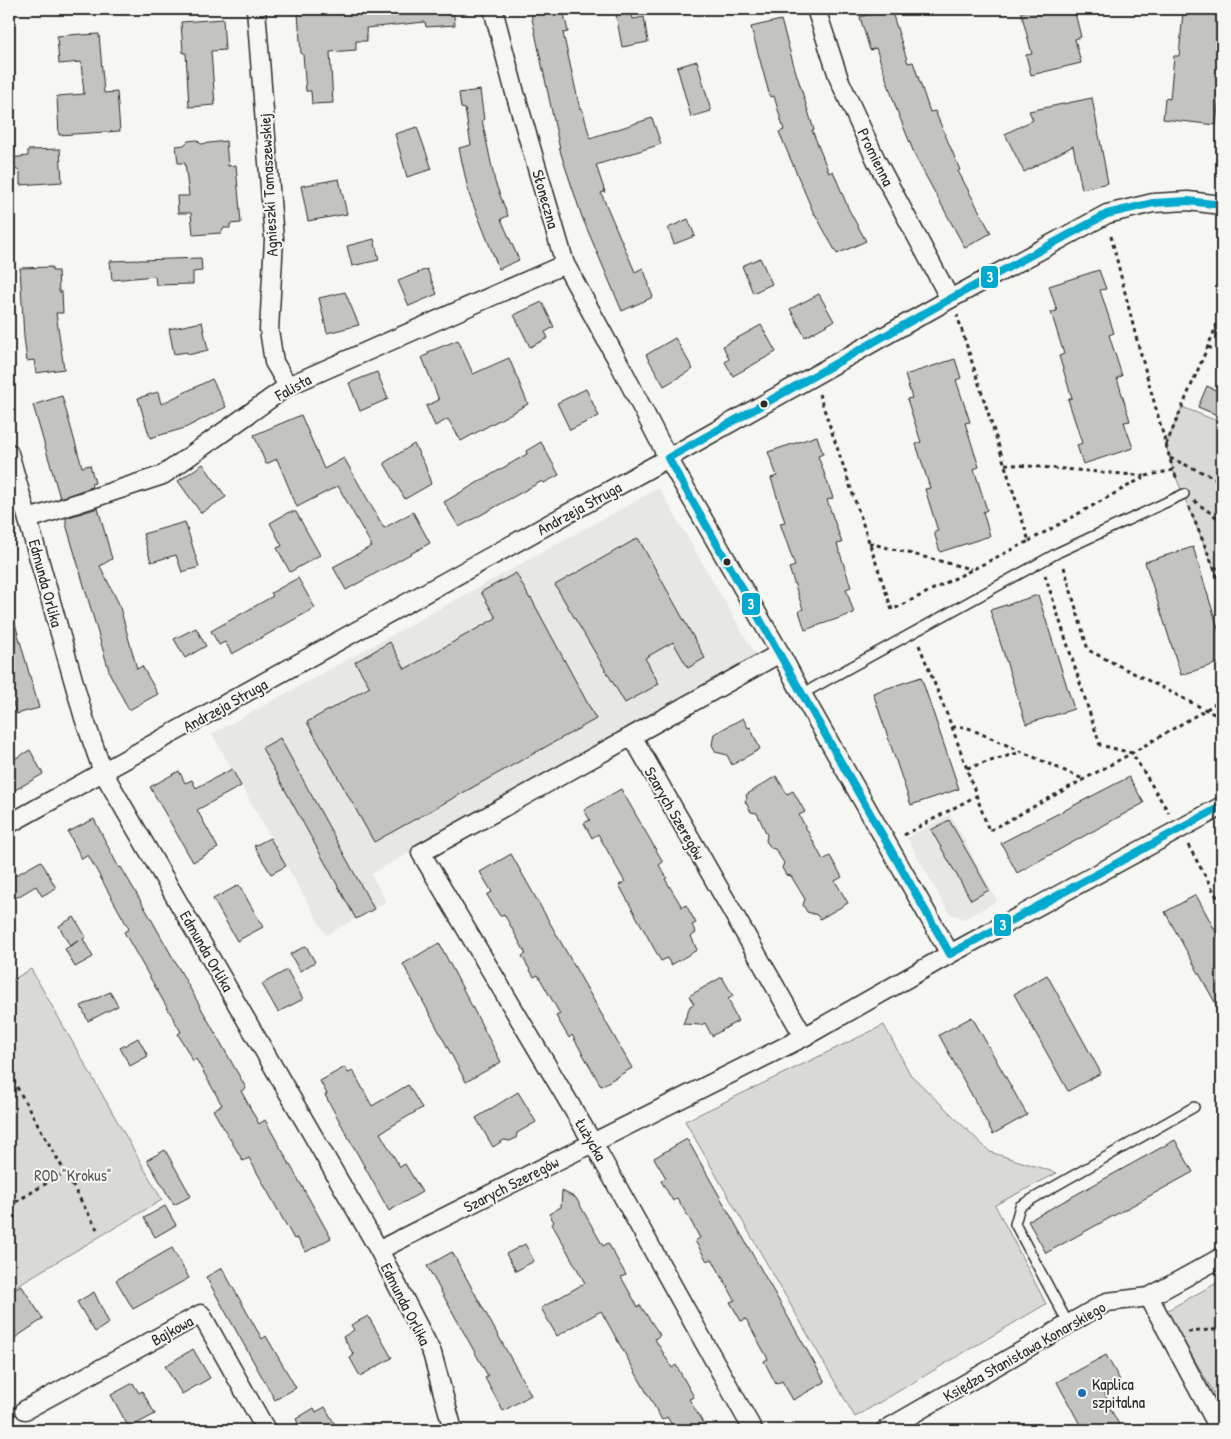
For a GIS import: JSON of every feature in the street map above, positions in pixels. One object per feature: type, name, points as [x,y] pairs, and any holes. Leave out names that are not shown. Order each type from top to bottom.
[{"type":"street","name":"Agnieszki Tomaszewskiej","points":[[256,9],[274,239],[269,330],[274,362],[288,386]]},
{"type":"street","name":"Słoneczna","points":[[493,9],[515,93],[565,264],[668,458],[950,954]]},
{"type":"street","name":"Promienna","points":[[816,9],[839,79],[876,160],[953,307]]},
{"type":"street","name":"Andrzeja Struga","points":[[9,824],[668,458],[953,307],[1107,214],[1153,203],[1188,200],[1222,205]]},
{"type":"street","name":"Falista","points":[[29,519],[163,475],[288,386],[565,264]]},
{"type":"street","name":"Edmunda Orlika","points":[[9,452],[84,718],[103,772],[379,1250],[432,1353],[453,1430]]},
{"type":"street","points":[[632,736],[780,654]]},
{"type":"street","name":"Łużycka","points":[[632,736],[421,853],[593,1143],[753,1430]]},
{"type":"street","name":"Szarych Szeregów","points":[[632,736],[804,1037]]},
{"type":"street","name":"Szarych Szeregów","points":[[379,1250],[804,1037],[950,954],[1222,806]]},
{"type":"street","name":"Księdza Stanisława Konarskiego","points":[[885,1430],[1107,1302],[1149,1297],[1222,1257]]},
{"type":"street","points":[[1149,1297],[1220,1430]]},
{"type":"street","name":"Bajkowa","points":[[25,1410],[201,1314],[266,1430]]},
{"type":"lane","points":[[802,694],[1059,552],[1184,494]]},
{"type":"lane","points":[[1069,1325],[1015,1224],[1020,1206],[1194,1108]]},
{"type":"path","points":[[1111,236],[1135,333],[1173,470],[1222,588]]},
{"type":"path","points":[[953,307],[1029,541]]},
{"type":"path","points":[[1166,445],[1222,313]]},
{"type":"path","points":[[1208,347],[1222,352]]},
{"type":"path","points":[[819,394],[892,610],[1029,541],[1146,476],[1173,470]]},
{"type":"path","points":[[1170,458],[1222,481]]},
{"type":"path","points":[[1005,464],[1146,476]]},
{"type":"path","points":[[1184,494],[1222,521]]},
{"type":"path","points":[[869,544],[972,570]]},
{"type":"path","points":[[1059,552],[1088,650],[1222,718]]},
{"type":"path","points":[[1042,562],[1100,745],[1132,754],[1169,813]]},
{"type":"path","points":[[1214,568],[1222,565]]},
{"type":"path","points":[[914,632],[952,727],[989,831],[1132,754],[1222,700]]},
{"type":"path","points":[[952,727],[966,727],[1084,779]]},
{"type":"path","points":[[967,768],[1022,752]]},
{"type":"path","points":[[902,837],[976,796]]},
{"type":"path","points":[[1185,840],[1222,906]]},
{"type":"path","points":[[9,1073],[97,1229]]},
{"type":"path","points":[[9,1206],[65,1172]]},
{"type":"shaded area","points":[[659,488],[759,661],[371,874],[386,902],[326,935],[212,734]]},
{"type":"shaded area","points":[[950,814],[997,901],[964,919],[949,913],[907,838]]},
{"type":"green space","points":[[1182,407],[1222,423],[1222,588],[1173,470],[1166,445]]},
{"type":"green space","name":"ROD \"Krokus\"","points":[[31,969],[162,1200],[9,1290],[9,982]]},
{"type":"green space","points":[[884,1025],[910,1074],[990,1152],[1057,1173],[995,1205],[1046,1304],[855,1417],[685,1121]]},
{"type":"green space","points":[[1222,1280],[1222,1407],[1166,1311]]},
{"type":"building","points":[[361,9],[453,9],[455,25],[426,27],[425,22],[366,28],[367,41],[356,41],[356,50],[330,52],[333,103],[312,104],[311,91],[306,91],[298,13]]},
{"type":"building","points":[[530,9],[563,9],[568,32],[563,33],[580,109],[582,108],[590,138],[652,118],[661,144],[596,165],[605,192],[601,193],[635,272],[643,268],[653,297],[622,311],[582,217],[561,154]]},
{"type":"building","points":[[615,9],[631,9],[633,19],[644,17],[648,42],[622,47]]},
{"type":"building","points":[[891,9],[908,63],[913,62],[930,112],[935,111],[960,170],[958,171],[991,233],[965,248],[916,158],[896,108],[876,48],[870,50],[860,17]]},
{"type":"building","points":[[1035,9],[1074,9],[1081,37],[1075,39],[1081,63],[1031,75],[1026,55],[1032,54],[1021,12]]},
{"type":"building","points":[[1189,9],[1222,9],[1222,98],[1219,97],[1216,125],[1163,119],[1165,98],[1170,99],[1174,56],[1179,56],[1183,12],[1189,12]]},
{"type":"building","points":[[223,19],[225,50],[211,51],[215,105],[189,107],[186,53],[183,53],[181,22]]},
{"type":"building","points":[[781,20],[814,130],[812,130],[829,173],[833,171],[849,210],[866,241],[837,254],[814,214],[779,132],[784,130],[774,96],[770,97],[751,27]]},
{"type":"building","points":[[99,34],[104,93],[117,92],[120,131],[59,135],[57,96],[84,94],[81,62],[59,64],[57,36]]},
{"type":"building","points":[[697,61],[711,111],[691,117],[677,67]]},
{"type":"building","points":[[480,90],[484,120],[482,120],[495,182],[508,216],[501,219],[519,260],[499,269],[469,194],[459,148],[471,145],[465,109],[461,108],[459,93]]},
{"type":"building","points":[[1092,98],[1108,183],[1082,189],[1073,146],[1024,172],[1005,134],[1033,120],[1029,111]]},
{"type":"building","points":[[417,127],[432,169],[407,177],[395,134]]},
{"type":"building","points":[[197,140],[201,144],[226,141],[228,166],[236,165],[241,223],[230,224],[230,228],[224,228],[221,233],[193,235],[191,213],[178,213],[177,196],[189,196],[185,163],[178,163],[176,146],[184,145],[188,141]]},
{"type":"building","points":[[60,149],[62,182],[20,185],[20,172],[9,164],[9,158],[28,156],[28,150]]},
{"type":"building","points":[[339,179],[347,214],[308,221],[301,186]]},
{"type":"building","points":[[688,219],[695,236],[674,244],[668,228]]},
{"type":"building","points":[[374,239],[379,260],[352,266],[347,246]]},
{"type":"building","points":[[201,258],[202,271],[193,272],[193,284],[156,285],[155,276],[112,280],[110,261]]},
{"type":"building","points":[[760,258],[772,284],[753,293],[742,266]]},
{"type":"building","points":[[52,267],[52,271],[58,271],[59,292],[62,292],[63,313],[56,313],[64,369],[36,373],[34,360],[27,361],[20,268]]},
{"type":"building","points":[[427,269],[437,294],[409,306],[398,281]]},
{"type":"building","points":[[1099,270],[1106,289],[1100,290],[1114,333],[1109,335],[1122,376],[1117,378],[1130,421],[1124,422],[1133,448],[1083,464],[1077,445],[1082,443],[1068,399],[1072,398],[1059,356],[1064,354],[1051,312],[1057,311],[1049,286]]},
{"type":"building","points":[[345,292],[359,325],[327,333],[319,298]]},
{"type":"building","points":[[819,294],[834,321],[805,337],[790,309]]},
{"type":"building","points":[[542,302],[554,327],[545,332],[548,338],[530,347],[514,315]]},
{"type":"building","points":[[202,322],[208,350],[188,355],[187,352],[174,354],[169,329]]},
{"type":"building","points":[[761,325],[776,352],[733,376],[725,362],[729,359],[723,346]]},
{"type":"building","points":[[675,338],[693,369],[664,386],[646,355]]},
{"type":"building","points":[[458,340],[473,374],[509,358],[528,404],[461,441],[448,419],[435,426],[426,406],[439,400],[422,357],[429,354],[428,352]]},
{"type":"building","points":[[955,359],[961,378],[956,380],[970,422],[965,423],[979,467],[974,469],[987,510],[983,512],[990,536],[940,552],[934,532],[938,531],[925,489],[930,488],[916,444],[921,442],[907,399],[912,398],[905,375]]},
{"type":"building","points":[[377,372],[388,399],[360,411],[349,383]]},
{"type":"building","points":[[212,379],[226,407],[185,428],[150,438],[138,398],[158,392],[161,404]]},
{"type":"building","points":[[1207,386],[1222,393],[1222,417],[1198,407]]},
{"type":"building","points":[[586,389],[599,416],[570,430],[557,403]]},
{"type":"building","points":[[62,396],[82,467],[90,465],[95,483],[91,484],[92,487],[60,498],[33,405]]},
{"type":"building","points":[[301,415],[324,469],[344,458],[384,528],[413,512],[430,543],[346,590],[333,567],[372,546],[338,486],[297,507],[277,459],[266,464],[254,435]]},
{"type":"building","points":[[817,436],[823,454],[818,456],[833,498],[827,500],[842,543],[837,544],[851,587],[846,589],[854,613],[805,630],[799,611],[803,609],[789,568],[795,566],[780,523],[785,522],[771,478],[777,476],[768,452]]},
{"type":"building","points":[[541,442],[559,475],[544,483],[542,481],[459,527],[444,502],[527,454],[526,451]]},
{"type":"building","points":[[414,444],[425,465],[431,484],[405,499],[384,463]]},
{"type":"building","points":[[203,464],[226,497],[201,513],[178,481]]},
{"type":"building","points":[[98,508],[112,559],[100,566],[119,604],[137,669],[142,666],[158,694],[129,710],[110,674],[66,524],[66,518]]},
{"type":"building","points":[[289,512],[296,512],[320,555],[290,572],[277,548],[282,546],[270,523]]},
{"type":"building","points":[[185,522],[199,567],[182,572],[176,555],[151,562],[143,534]]},
{"type":"building","points":[[638,538],[705,658],[688,668],[673,642],[645,658],[659,684],[625,703],[555,585]]},
{"type":"building","points":[[1193,547],[1222,641],[1222,662],[1181,675],[1145,562]]},
{"type":"building","points":[[516,573],[596,719],[374,842],[307,722],[370,687],[355,662],[390,642],[405,669],[496,618],[481,592]]},
{"type":"building","points":[[298,578],[315,608],[232,654],[225,642],[219,645],[211,631],[273,596],[271,593]]},
{"type":"building","points":[[1038,595],[1074,709],[1026,724],[990,610]]},
{"type":"building","points":[[14,620],[39,708],[16,714],[13,703],[9,704],[9,621]]},
{"type":"building","points":[[196,628],[206,646],[185,658],[174,639]]},
{"type":"building","points":[[921,677],[959,789],[911,805],[873,693]]},
{"type":"building","points":[[743,718],[748,728],[750,727],[760,749],[732,765],[727,755],[716,752],[712,745],[714,734]]},
{"type":"building","points":[[280,738],[374,909],[356,919],[262,748]]},
{"type":"building","points":[[30,750],[43,774],[15,790],[9,779],[9,762]]},
{"type":"building","points":[[232,769],[241,786],[197,810],[218,848],[193,862],[150,787],[179,771],[185,783],[192,780],[196,788]]},
{"type":"building","points":[[776,776],[787,794],[793,791],[805,812],[799,815],[823,860],[830,856],[842,877],[835,881],[848,903],[820,919],[817,915],[807,912],[803,905],[805,899],[791,876],[786,875],[782,868],[784,863],[775,849],[771,848],[766,841],[767,835],[757,813],[751,812],[745,801],[746,795]]},
{"type":"building","points":[[1129,777],[1144,803],[1017,873],[1001,843]]},
{"type":"building","points":[[621,789],[663,862],[659,865],[667,878],[665,879],[682,907],[686,905],[696,923],[692,925],[696,933],[691,936],[697,950],[671,965],[667,958],[661,961],[619,885],[625,882],[598,834],[592,838],[584,823],[590,820],[584,810]]},
{"type":"building","points":[[94,819],[119,868],[121,867],[150,917],[246,1088],[241,1091],[259,1124],[265,1120],[331,1238],[306,1252],[297,1238],[294,1239],[249,1158],[243,1161],[213,1110],[222,1105],[196,1059],[193,1061],[178,1034],[181,1032],[124,932],[129,929],[88,855],[82,859],[68,832]]},
{"type":"building","points":[[949,820],[989,890],[971,900],[931,830]]},
{"type":"building","points":[[270,838],[286,866],[271,874],[254,846]]},
{"type":"building","points":[[511,854],[632,1068],[601,1086],[572,1035],[569,1038],[556,1016],[560,1014],[538,975],[534,977],[522,956],[526,954],[504,914],[500,916],[487,895],[492,892],[480,872]]},
{"type":"building","points":[[41,861],[56,888],[42,896],[36,886],[9,902],[9,879]]},
{"type":"building","points":[[239,885],[263,927],[237,941],[213,899]]},
{"type":"building","points":[[1196,895],[1222,943],[1222,1015],[1165,912]]},
{"type":"building","points":[[74,917],[86,937],[83,939],[93,957],[75,967],[65,949],[70,946],[59,926]]},
{"type":"building","points":[[439,943],[501,1062],[466,1082],[403,964]]},
{"type":"building","points":[[306,946],[315,962],[300,971],[290,954]]},
{"type":"building","points":[[287,970],[303,999],[278,1012],[262,984]]},
{"type":"building","points":[[1047,975],[1101,1073],[1068,1091],[1014,994]]},
{"type":"building","points":[[722,977],[733,996],[728,999],[738,1021],[712,1036],[705,1023],[701,1025],[683,1024],[690,1006],[694,1004],[689,996]]},
{"type":"building","points":[[110,992],[118,1006],[88,1021],[81,1006]]},
{"type":"building","points":[[972,1017],[1027,1115],[993,1134],[939,1035]]},
{"type":"building","points":[[138,1038],[148,1056],[130,1066],[120,1048]]},
{"type":"building","points":[[345,1067],[348,1073],[353,1071],[372,1106],[408,1085],[422,1108],[380,1133],[400,1167],[405,1164],[422,1192],[389,1211],[325,1095],[327,1094],[320,1081]]},
{"type":"building","points":[[518,1092],[536,1122],[517,1133],[516,1138],[510,1141],[504,1140],[493,1147],[476,1118]]},
{"type":"building","points":[[687,1139],[825,1382],[793,1400],[782,1381],[776,1384],[764,1361],[768,1359],[746,1319],[741,1321],[730,1302],[735,1300],[712,1259],[707,1261],[695,1241],[700,1238],[689,1218],[677,1198],[673,1201],[661,1181],[666,1178],[654,1158]]},
{"type":"building","points":[[1175,1140],[1193,1172],[1046,1253],[1028,1221]]},
{"type":"building","points":[[165,1150],[191,1196],[174,1205],[147,1160]]},
{"type":"building","points":[[562,1191],[576,1198],[603,1246],[608,1243],[626,1275],[621,1277],[638,1307],[640,1305],[660,1335],[655,1339],[672,1368],[676,1365],[694,1397],[689,1399],[707,1430],[675,1430],[667,1417],[662,1420],[601,1311],[557,1336],[541,1308],[585,1283],[552,1224],[554,1222],[549,1214],[561,1207]]},
{"type":"building","points":[[165,1206],[176,1225],[155,1237],[144,1218]]},
{"type":"building","points":[[525,1244],[534,1261],[516,1271],[506,1254]]},
{"type":"building","points":[[172,1248],[189,1278],[133,1309],[116,1280]]},
{"type":"building","points":[[452,1252],[531,1395],[503,1411],[485,1378],[488,1376],[427,1266]]},
{"type":"building","points":[[222,1268],[262,1339],[266,1336],[296,1388],[275,1400],[206,1277]]},
{"type":"building","points":[[21,1285],[43,1319],[9,1342],[9,1292]]},
{"type":"building","points":[[94,1292],[109,1323],[95,1332],[77,1302]]},
{"type":"building","points":[[368,1316],[392,1358],[360,1376],[350,1358],[354,1355],[343,1337],[354,1330],[351,1325]]},
{"type":"building","points":[[193,1349],[210,1378],[182,1394],[165,1366]]},
{"type":"building","points":[[1106,1355],[1120,1380],[1103,1389],[1107,1398],[1105,1399],[1122,1430],[1083,1430],[1057,1382]]},
{"type":"building","points":[[133,1383],[139,1393],[142,1391],[155,1414],[129,1428],[111,1395]]},
{"type":"building","points":[[325,1407],[338,1430],[287,1430],[298,1423],[296,1419],[314,1408],[316,1412]]},
{"type":"transit line","name":"3","points":[[1222,205],[1188,201],[1153,203],[1107,214],[950,299],[668,458],[950,954],[1222,806]]},
{"type":"place","name":"Kaplica szpitalna","points":[[1082,1393]]}]
